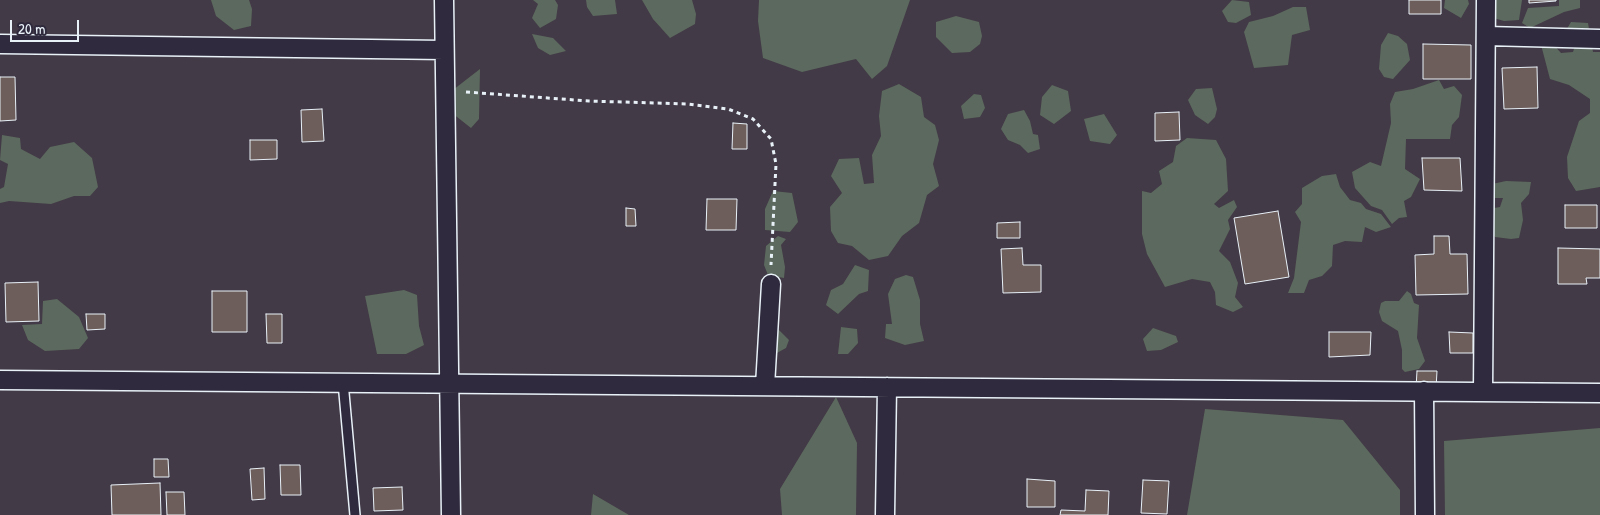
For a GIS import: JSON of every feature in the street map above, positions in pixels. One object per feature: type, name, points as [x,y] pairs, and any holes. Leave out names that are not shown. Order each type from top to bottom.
[{"type":"street","points":[[444,0],[451,515]]},
{"type":"street","points":[[1483,392],[1486,0]]},
{"type":"street","points":[[1487,36],[1600,39]]},
{"type":"street","points":[[0,44],[444,50]]},
{"type":"street","points":[[766,386],[771,284]]},
{"type":"street","points":[[0,380],[1600,393]]},
{"type":"street","points":[[885,515],[887,387]]},
{"type":"street","points":[[1424,391],[1424,515]]},
{"type":"lane","points":[[343,382],[355,515]]},
{"type":"path","points":[[445,90],[590,101],[688,104],[728,109],[753,119],[771,139],[776,164],[771,284]]},
{"type":"green space","points":[[211,0],[249,0],[252,9],[251,26],[234,30],[216,16]]},
{"type":"green space","points":[[533,0],[555,0],[558,5],[556,19],[540,28],[532,18],[538,4]]},
{"type":"green space","points":[[586,0],[615,0],[617,14],[593,16],[587,7]]},
{"type":"green space","points":[[642,0],[692,0],[696,14],[695,24],[670,38],[653,19]]},
{"type":"green space","points":[[759,0],[910,0],[887,66],[872,79],[856,59],[802,72],[763,58],[758,21]]},
{"type":"green space","points":[[1232,0],[1249,2],[1251,15],[1236,23],[1228,22],[1222,11]]},
{"type":"green space","points":[[1445,0],[1468,0],[1469,4],[1461,18],[1444,8]]},
{"type":"green space","points":[[1483,0],[1522,0],[1519,20],[1504,21],[1490,17]]},
{"type":"green space","points":[[1559,0],[1580,0],[1580,8],[1564,12],[1530,28],[1522,23],[1528,8],[1559,6]]},
{"type":"green space","points":[[1293,7],[1306,7],[1310,30],[1292,35],[1288,65],[1254,68],[1244,32],[1249,22],[1273,16]]},
{"type":"green space","points":[[956,16],[979,22],[982,36],[980,44],[970,52],[952,53],[936,37],[936,22]]},
{"type":"green space","points":[[1571,22],[1588,23],[1593,52],[1600,52],[1600,187],[1576,191],[1568,178],[1567,157],[1579,121],[1590,113],[1590,99],[1569,85],[1550,79],[1540,41],[1552,43],[1561,53],[1573,52],[1576,42],[1565,32]]},
{"type":"green space","points":[[1388,33],[1398,36],[1407,44],[1410,60],[1393,79],[1384,77],[1379,69],[1381,45]]},
{"type":"green space","points":[[532,34],[553,38],[566,51],[550,55],[538,48]]},
{"type":"green space","points":[[480,69],[479,119],[471,128],[452,113],[449,93]]},
{"type":"green space","points":[[1439,80],[1444,89],[1454,86],[1462,95],[1459,117],[1452,125],[1450,139],[1406,139],[1405,169],[1420,179],[1411,197],[1404,201],[1407,217],[1399,218],[1392,224],[1382,210],[1371,206],[1355,188],[1352,172],[1370,162],[1381,166],[1391,123],[1390,104],[1395,92],[1413,89]]},
{"type":"green space","points":[[899,84],[921,97],[924,117],[935,125],[939,140],[933,164],[939,186],[927,195],[919,223],[902,236],[888,256],[869,260],[852,246],[838,243],[831,231],[830,207],[842,193],[831,176],[839,159],[859,158],[864,184],[874,183],[872,155],[881,136],[879,116],[882,91]]},
{"type":"green space","points":[[1052,85],[1068,91],[1071,111],[1054,124],[1040,115],[1042,97]]},
{"type":"green space","points":[[1212,88],[1217,109],[1215,117],[1208,124],[1195,115],[1188,100],[1196,89]]},
{"type":"green space","points":[[974,94],[981,95],[985,108],[980,117],[964,119],[961,106]]},
{"type":"green space","points":[[1024,110],[1030,121],[1033,134],[1038,135],[1040,149],[1028,153],[1020,145],[1008,140],[1001,129],[1008,114]]},
{"type":"green space","points":[[1104,114],[1117,135],[1110,144],[1090,141],[1084,119]]},
{"type":"green space","points":[[2,135],[20,138],[21,149],[40,159],[50,147],[74,142],[92,158],[98,187],[90,196],[74,196],[51,204],[9,201],[0,203],[0,189],[4,187],[8,164],[0,160]]},
{"type":"green space","points":[[1187,138],[1216,140],[1226,159],[1228,191],[1214,204],[1219,208],[1234,200],[1237,207],[1228,220],[1230,229],[1219,251],[1230,262],[1238,283],[1235,297],[1243,307],[1233,312],[1216,305],[1215,292],[1210,282],[1192,279],[1165,287],[1147,254],[1142,234],[1142,191],[1151,193],[1162,184],[1159,171],[1173,162],[1176,146]]},
{"type":"green space","points":[[1336,174],[1340,187],[1350,200],[1361,203],[1366,209],[1381,214],[1391,227],[1376,232],[1365,227],[1362,242],[1345,241],[1333,245],[1332,266],[1322,276],[1309,280],[1304,293],[1288,293],[1294,278],[1301,222],[1295,212],[1302,204],[1302,188],[1322,176]]},
{"type":"green space","points":[[1506,181],[1531,182],[1529,194],[1521,203],[1523,220],[1519,238],[1495,237],[1485,226],[1488,209],[1500,207],[1503,198],[1490,198],[1492,184]]},
{"type":"green space","points":[[773,191],[792,193],[798,222],[790,232],[765,230],[765,209]]},
{"type":"green space","points":[[778,236],[786,239],[781,245],[785,267],[784,278],[768,275],[764,265],[766,246]]},
{"type":"green space","points":[[855,265],[869,270],[868,291],[859,294],[838,314],[826,305],[831,290],[843,284]]},
{"type":"green space","points":[[906,275],[913,277],[920,300],[920,324],[924,341],[905,345],[885,338],[886,324],[892,324],[888,294],[895,279]]},
{"type":"green space","points":[[404,290],[417,295],[419,326],[424,345],[406,354],[377,354],[365,296]]},
{"type":"green space","points":[[1407,291],[1411,294],[1414,303],[1419,305],[1417,338],[1425,361],[1419,369],[1405,372],[1402,369],[1402,350],[1398,331],[1382,321],[1379,312],[1381,303],[1385,301],[1399,301]]},
{"type":"green space","points":[[57,299],[79,317],[88,338],[79,349],[45,351],[28,340],[22,325],[42,324],[43,301]]},
{"type":"green space","points":[[774,325],[789,340],[786,348],[775,354]]},
{"type":"green space","points":[[841,327],[857,329],[858,343],[848,354],[838,354]]},
{"type":"green space","points":[[1153,328],[1176,336],[1178,342],[1161,350],[1147,351],[1143,339]]},
{"type":"green space","points":[[836,397],[857,443],[856,515],[782,515],[780,489]]},
{"type":"green space","points":[[1205,409],[1343,420],[1400,490],[1400,515],[1187,515]]},
{"type":"green space","points":[[1600,428],[1600,515],[1445,515],[1444,441]]},
{"type":"green space","points":[[593,494],[629,515],[591,515]]},
{"type":"building","points":[[1409,0],[1441,0],[1441,14],[1409,14]]},
{"type":"building","points":[[1529,0],[1556,0],[1556,1],[1529,3]]},
{"type":"building","points":[[1423,44],[1471,45],[1471,79],[1423,79]]},
{"type":"building","points":[[1537,67],[1538,108],[1504,109],[1502,68]]},
{"type":"building","points":[[0,77],[15,77],[16,120],[0,121]]},
{"type":"building","points":[[322,109],[324,141],[302,142],[301,110]]},
{"type":"building","points":[[1179,112],[1180,140],[1155,141],[1155,113]]},
{"type":"building","points":[[733,123],[747,124],[747,149],[732,149]]},
{"type":"building","points":[[250,140],[277,140],[277,159],[250,160]]},
{"type":"building","points":[[1422,158],[1460,158],[1462,191],[1424,190]]},
{"type":"building","points":[[707,199],[737,199],[736,230],[706,230]]},
{"type":"building","points":[[1565,205],[1597,205],[1597,228],[1565,228]]},
{"type":"building","points":[[626,208],[635,209],[636,226],[626,226]]},
{"type":"building","points":[[1278,211],[1289,277],[1245,284],[1234,218]]},
{"type":"building","points":[[1020,222],[1020,238],[997,238],[997,223]]},
{"type":"building","points":[[1434,236],[1449,236],[1450,254],[1467,254],[1468,294],[1416,295],[1415,255],[1434,254]]},
{"type":"building","points":[[1022,248],[1023,265],[1041,265],[1041,292],[1003,293],[1001,249]]},
{"type":"building","points":[[1558,248],[1600,249],[1600,278],[1586,278],[1587,284],[1558,284]]},
{"type":"building","points":[[38,282],[39,321],[6,322],[5,283]]},
{"type":"building","points":[[212,291],[247,291],[247,332],[212,332]]},
{"type":"building","points":[[86,314],[105,314],[105,329],[87,330]]},
{"type":"building","points":[[266,314],[282,314],[282,343],[267,343]]},
{"type":"building","points":[[1329,332],[1371,332],[1370,355],[1329,357]]},
{"type":"building","points":[[1449,332],[1473,333],[1473,353],[1450,353]]},
{"type":"building","points":[[1417,371],[1437,371],[1436,389],[1416,388]]},
{"type":"building","points":[[154,459],[168,459],[169,477],[154,477]]},
{"type":"building","points":[[280,465],[300,465],[301,495],[281,495]]},
{"type":"building","points":[[264,468],[265,499],[252,500],[250,469]]},
{"type":"building","points":[[1027,479],[1055,481],[1055,507],[1027,507]]},
{"type":"building","points":[[1143,480],[1169,481],[1167,514],[1141,513]]},
{"type":"building","points":[[160,483],[161,515],[112,515],[111,485]]},
{"type":"building","points":[[402,487],[403,510],[374,511],[373,488]]},
{"type":"building","points":[[1086,490],[1109,491],[1108,515],[1060,515],[1061,510],[1085,511]]},
{"type":"building","points":[[166,492],[184,492],[185,515],[167,515]]}]
